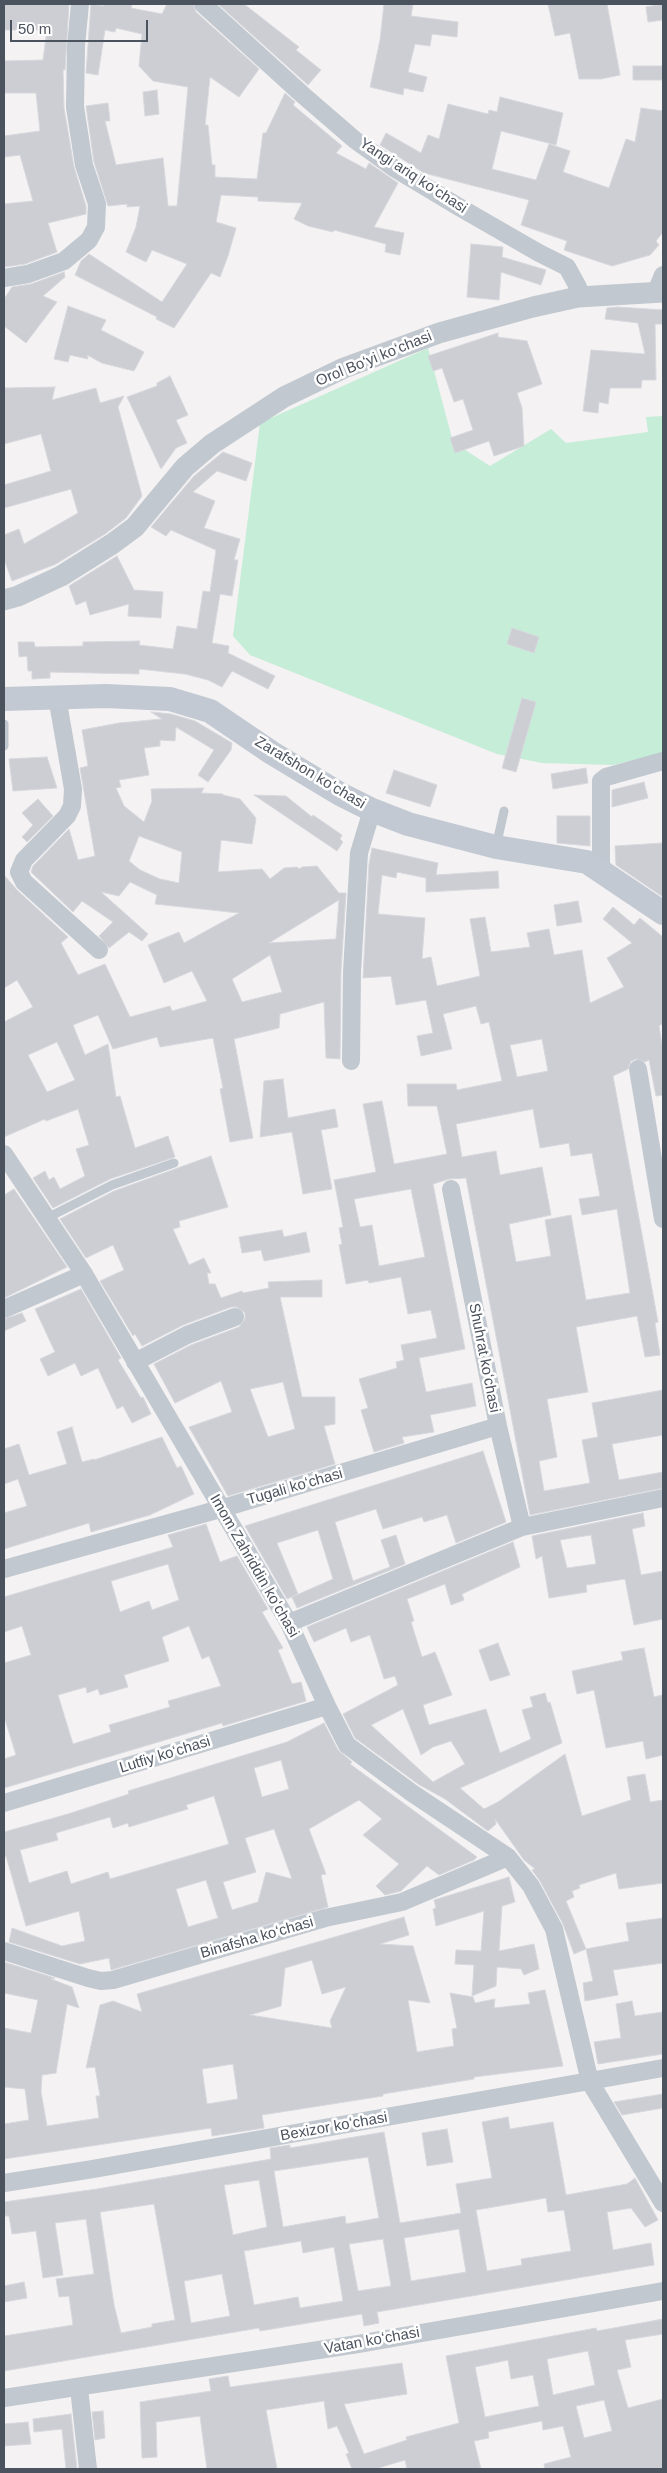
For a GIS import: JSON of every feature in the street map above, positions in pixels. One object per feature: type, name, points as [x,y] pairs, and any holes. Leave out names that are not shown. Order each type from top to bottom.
[{"type":"main road","name":"Zarafshon koʻchasi","points":[[4,699],[106,696],[170,699],[210,711],[315,779],[372,810],[408,824],[496,847],[587,862],[663,913]]},
{"type":"street","points":[[4,278],[28,274],[64,261],[89,240],[96,227],[97,204],[84,165],[75,107],[76,46],[80,4]]},
{"type":"street","name":"Yangi ariq koʻchasi","points":[[203,4],[355,140],[394,168],[459,207],[539,254],[567,267],[578,287],[578,297]]},
{"type":"street","name":"Orol Boʻyi koʻchasi","points":[[4,600],[18,596],[61,576],[112,544],[135,527],[185,468],[212,444],[284,397],[344,368],[439,333],[578,297],[661,286]]},
{"type":"street","points":[[57,697],[73,789],[72,806],[67,816],[24,860],[19,872],[24,882],[99,950]]},
{"type":"street","points":[[601,872],[601,781],[606,777],[663,761]]},
{"type":"street","points":[[351,1061],[352,972],[359,853],[372,810]]},
{"type":"street","points":[[638,1069],[663,1219]]},
{"type":"street","name":"Imom Zahriddin koʻchasi","points":[[4,1154],[84,1274],[289,1623],[326,1706],[347,1745],[412,1793],[508,1858],[531,1886],[554,1929],[590,2082],[663,2203]]},
{"type":"street","name":"Shuhrat koʻchasi","points":[[451,1189],[498,1426],[522,1527]]},
{"type":"street","points":[[4,1309],[84,1274]]},
{"type":"street","points":[[136,1362],[187,1335],[235,1317]]},
{"type":"street","name":"Tugali koʻchasi","points":[[4,1569],[498,1426]]},
{"type":"street","points":[[289,1623],[522,1527],[663,1498]]},
{"type":"street","name":"Lutfiy koʻchasi","points":[[4,1803],[326,1706]]},
{"type":"street","name":"Binafsha koʻchasi","points":[[4,1951],[88,1978],[100,1981],[113,1980],[325,1918],[402,1902],[508,1858]]},
{"type":"street","name":"Bexizor koʻchasi","points":[[4,2182],[663,2068]]},
{"type":"street","name":"Vatan koʻchasi","points":[[4,2398],[79,2388],[368,2342],[663,2291]]},
{"type":"street","points":[[79,2388],[88,2469]]},
{"type":"lane","points":[[4,724],[4,746]]},
{"type":"lane","points":[[496,847],[504,811]]},
{"type":"lane","points":[[47,1218],[112,1185],[174,1163]]},
{"type":"green space","points":[[428,348],[453,442],[490,466],[551,429],[566,443],[648,432],[646,417],[663,416],[663,753],[613,765],[542,763],[497,754],[250,655],[233,636],[260,423]]},
{"type":"building","points":[[4,4],[69,4],[65,70],[63,70],[64,108],[74,167],[86,206],[86,214],[48,223],[57,252],[25,264],[4,267],[4,204],[33,201],[20,155],[4,157],[4,136],[40,131],[36,93],[4,93],[4,61],[43,60],[47,30],[4,30]]},
{"type":"building","points":[[91,4],[104,6],[105,4],[132,4],[131,8],[162,14],[167,4],[193,4],[196,12],[259,69],[239,97],[210,77],[205,125],[208,125],[212,165],[215,165],[215,177],[257,179],[263,133],[266,133],[285,93],[295,102],[293,105],[342,146],[336,153],[366,169],[369,163],[398,183],[374,227],[404,233],[400,255],[385,252],[386,244],[334,230],[333,232],[308,226],[294,219],[302,203],[258,201],[258,197],[221,195],[216,222],[236,228],[228,256],[220,277],[211,273],[174,328],[156,319],[157,317],[75,275],[81,261],[89,254],[162,302],[187,264],[152,250],[146,262],[126,252],[136,227],[140,206],[127,207],[127,204],[108,206],[94,162],[86,106],[108,103],[110,121],[105,121],[116,165],[163,158],[168,206],[177,206],[188,87],[153,81],[139,66],[142,34],[116,28],[115,32],[105,30],[98,75],[86,73]]},
{"type":"building","points":[[218,4],[244,4],[299,47],[296,50],[321,70],[308,85]]},
{"type":"building","points":[[384,4],[413,4],[411,16],[458,22],[457,37],[432,34],[430,46],[415,44],[408,72],[427,77],[423,92],[404,88],[403,95],[370,87],[380,40]]},
{"type":"building","points":[[548,4],[607,4],[620,75],[601,79],[579,79],[570,33],[555,36]]},
{"type":"building","points":[[663,4],[663,20],[648,22],[646,7]]},
{"type":"building","points":[[633,66],[663,66],[663,80],[633,80]]},
{"type":"building","points":[[157,90],[159,114],[145,116],[143,92]]},
{"type":"building","points":[[500,97],[563,113],[556,145],[501,131],[492,169],[536,180],[549,144],[570,151],[563,172],[609,188],[626,139],[635,142],[641,108],[663,111],[663,232],[656,241],[659,245],[650,255],[612,266],[564,250],[567,241],[521,225],[529,200],[424,173],[380,145],[386,133],[421,153],[428,135],[439,139],[448,104],[488,114],[489,110],[497,112]]},
{"type":"building","points":[[471,244],[503,247],[502,257],[546,270],[541,285],[501,272],[499,300],[467,297]]},
{"type":"building","points":[[64,272],[65,277],[43,296],[57,302],[26,343],[4,326],[4,299],[12,287],[31,284]]},
{"type":"building","points":[[68,306],[106,320],[101,330],[144,352],[134,371],[102,363],[87,355],[88,359],[70,355],[68,362],[54,359]]},
{"type":"building","points":[[607,308],[663,310],[663,324],[655,324],[656,380],[642,380],[641,388],[610,388],[608,404],[599,402],[598,413],[583,411],[591,350],[645,354],[638,323],[605,319]]},
{"type":"building","points":[[498,333],[498,337],[527,341],[542,384],[517,393],[522,408],[524,446],[494,456],[489,441],[455,453],[450,438],[473,430],[463,399],[454,402],[442,368],[433,371],[428,356]]},
{"type":"building","points":[[170,376],[188,415],[176,420],[187,443],[176,448],[161,469],[127,397],[157,386],[157,383]]},
{"type":"building","points":[[55,387],[52,400],[96,388],[100,403],[124,396],[118,407],[142,496],[126,518],[105,534],[56,564],[12,581],[4,559],[4,535],[19,529],[24,544],[78,513],[71,489],[4,508],[4,485],[51,471],[41,434],[4,444],[4,388]]},
{"type":"building","points":[[223,452],[252,463],[246,481],[217,471],[193,492],[215,501],[204,528],[240,539],[234,560],[238,560],[232,596],[220,594],[212,643],[229,646],[228,653],[275,676],[268,689],[232,671],[222,687],[208,680],[185,674],[139,669],[139,674],[50,672],[50,678],[32,679],[32,671],[28,671],[27,656],[19,657],[18,642],[34,642],[35,647],[83,646],[83,642],[140,641],[139,645],[173,649],[177,626],[197,629],[203,591],[210,592],[216,550],[171,530],[166,536],[151,527],[194,476]]},
{"type":"building","points":[[117,556],[134,590],[163,592],[161,618],[128,616],[129,604],[90,615],[86,601],[76,605],[69,586]]},
{"type":"building","points":[[512,628],[539,637],[534,653],[507,644]]},
{"type":"building","points":[[522,698],[536,702],[516,772],[502,768]]},
{"type":"building","points":[[151,712],[171,714],[195,721],[232,743],[231,750],[208,782],[198,775],[214,750],[176,727],[175,741],[160,740],[160,746],[144,748],[149,775],[119,780],[121,787],[116,788],[124,806],[144,822],[152,801],[151,789],[204,788],[201,793],[223,794],[240,799],[256,818],[252,844],[221,840],[218,872],[262,869],[270,879],[284,868],[297,867],[299,869],[317,866],[339,893],[346,893],[341,971],[340,1059],[326,1058],[324,1002],[280,1014],[279,1028],[234,1039],[253,1138],[230,1142],[220,1089],[223,1088],[213,1038],[160,1047],[157,1037],[113,1049],[98,1015],[73,1025],[85,1055],[108,1044],[116,1097],[120,1096],[135,1148],[168,1136],[175,1157],[110,1179],[53,1208],[33,1178],[45,1171],[49,1180],[54,1177],[60,1189],[85,1176],[76,1149],[89,1145],[78,1109],[46,1121],[45,1119],[4,1137],[4,1022],[33,1007],[17,980],[4,988],[4,875],[17,890],[68,937],[61,943],[78,975],[105,964],[130,1017],[170,1006],[172,1011],[207,1001],[192,971],[164,983],[148,945],[179,932],[184,943],[239,913],[155,904],[157,895],[130,882],[119,896],[101,892],[148,934],[142,941],[129,932],[109,948],[99,936],[113,922],[82,901],[73,912],[31,872],[33,866],[69,829],[78,860],[95,856],[80,768],[88,766],[82,730],[119,723],[162,719]],"holes":[[[139,836],[182,852],[179,883],[160,879],[140,870],[129,861]],[[339,900],[336,939],[269,943]],[[270,955],[282,992],[242,1002],[232,979]],[[57,1042],[75,1080],[47,1092],[28,1055]]]},
{"type":"building","points":[[47,757],[57,788],[13,791],[9,759]]},
{"type":"building","points":[[586,768],[588,783],[553,789],[551,774]]},
{"type":"building","points":[[394,770],[437,785],[430,807],[386,793]]},
{"type":"building","points":[[644,782],[648,798],[612,807],[612,790]]},
{"type":"building","points":[[254,795],[286,796],[312,817],[313,815],[342,835],[340,839],[343,842],[337,851]]},
{"type":"building","points":[[38,799],[53,816],[27,842],[22,837],[33,825],[22,813]]},
{"type":"building","points":[[557,816],[590,816],[590,846],[557,843]]},
{"type":"building","points":[[663,843],[663,897],[616,865],[615,846]]},
{"type":"building","points":[[372,848],[438,863],[436,875],[498,871],[499,888],[426,892],[426,878],[397,872],[396,878],[382,875],[378,914],[425,918],[422,959],[431,957],[437,986],[480,976],[470,919],[485,917],[491,952],[530,947],[527,933],[549,929],[554,955],[582,950],[590,1003],[624,987],[607,958],[632,943],[603,919],[613,907],[634,925],[640,918],[663,937],[663,1023],[659,1026],[663,1051],[663,1095],[656,1096],[649,1060],[645,1062],[636,1059],[631,1061],[628,1069],[613,1076],[658,1322],[655,1323],[660,1355],[645,1357],[637,1316],[576,1327],[588,1392],[547,1399],[557,1457],[539,1461],[544,1491],[590,1483],[582,1440],[598,1437],[592,1403],[663,1390],[663,1435],[612,1444],[619,1480],[663,1472],[663,1488],[530,1515],[466,1178],[449,1179],[433,1184],[465,1349],[419,1358],[426,1392],[472,1383],[476,1406],[430,1415],[434,1432],[402,1437],[404,1443],[374,1452],[361,1410],[368,1408],[359,1379],[397,1368],[396,1362],[404,1360],[401,1345],[437,1338],[431,1310],[408,1314],[401,1277],[369,1283],[368,1280],[346,1284],[339,1245],[342,1244],[339,1228],[343,1227],[334,1180],[376,1172],[363,1104],[382,1101],[394,1164],[447,1154],[437,1106],[408,1106],[407,1084],[456,1084],[457,1090],[502,1081],[489,1022],[481,1024],[476,1006],[443,1014],[452,1049],[421,1056],[417,1036],[433,1033],[426,1000],[396,1005],[391,976],[363,978],[369,864]],"holes":[[[542,1039],[548,1071],[517,1077],[510,1045]],[[533,1109],[540,1148],[569,1143],[571,1156],[592,1153],[600,1196],[579,1199],[582,1215],[617,1209],[630,1293],[586,1300],[571,1215],[545,1220],[551,1256],[516,1262],[509,1224],[551,1215],[542,1167],[500,1175],[496,1151],[462,1157],[456,1124]],[[411,1189],[425,1257],[379,1266],[372,1225],[360,1227],[354,1199]]]},
{"type":"building","points":[[578,901],[582,922],[557,926],[554,905]]},
{"type":"building","points":[[283,1079],[288,1118],[335,1109],[338,1127],[321,1130],[332,1189],[303,1194],[292,1132],[260,1137],[264,1081]]},
{"type":"building","points":[[211,1156],[228,1207],[179,1221],[180,1227],[173,1229],[189,1265],[204,1258],[211,1273],[207,1273],[209,1284],[215,1284],[221,1298],[242,1291],[243,1293],[269,1288],[268,1282],[322,1280],[322,1297],[280,1297],[302,1397],[335,1397],[335,1424],[324,1426],[335,1464],[228,1496],[189,1427],[232,1412],[221,1381],[175,1403],[154,1364],[191,1345],[239,1327],[245,1319],[245,1313],[237,1307],[231,1307],[183,1325],[142,1346],[135,1334],[133,1336],[100,1281],[124,1270],[113,1245],[86,1258],[60,1219],[114,1191]],"holes":[[[283,1382],[295,1429],[268,1437],[250,1389]]]},
{"type":"building","points":[[14,1189],[67,1267],[4,1298],[4,1195]]},
{"type":"building","points":[[282,1230],[284,1237],[306,1232],[310,1252],[264,1261],[261,1250],[242,1253],[239,1237]]},
{"type":"building","points":[[81,1289],[121,1358],[118,1360],[141,1398],[143,1397],[151,1414],[132,1423],[123,1406],[117,1409],[98,1368],[81,1376],[75,1363],[48,1376],[40,1359],[55,1352],[35,1309]]},
{"type":"building","points":[[22,1313],[26,1321],[4,1331],[4,1319]]},
{"type":"building","points":[[72,1427],[82,1462],[94,1460],[162,1437],[177,1468],[181,1466],[194,1494],[150,1515],[91,1532],[89,1523],[4,1549],[4,1513],[27,1506],[18,1479],[4,1484],[4,1449],[19,1444],[29,1475],[67,1464],[57,1432]]},
{"type":"building","points":[[483,1451],[506,1522],[456,1543],[447,1515],[424,1522],[422,1517],[383,1529],[376,1509],[335,1522],[353,1581],[390,1567],[381,1540],[396,1535],[405,1564],[297,1608],[292,1597],[333,1579],[318,1530],[277,1543],[298,1594],[287,1599],[245,1526]]},
{"type":"building","points":[[643,1513],[645,1526],[632,1529],[641,1575],[663,1571],[663,1619],[634,1625],[625,1579],[586,1585],[587,1592],[549,1598],[542,1556],[536,1559],[532,1536]],"holes":[[[591,1535],[596,1564],[567,1568],[560,1540]]]},
{"type":"building","points":[[206,1524],[220,1562],[237,1556],[268,1609],[262,1612],[283,1648],[278,1650],[292,1684],[301,1682],[306,1701],[223,1726],[222,1723],[4,1788],[4,1759],[16,1755],[4,1716],[4,1663],[31,1655],[22,1626],[4,1632],[4,1597],[173,1547],[168,1535]],"holes":[[[168,1564],[179,1600],[152,1610],[149,1601],[120,1612],[111,1581]],[[189,1626],[202,1659],[209,1656],[221,1686],[168,1701],[170,1707],[109,1725],[111,1732],[73,1744],[58,1695],[86,1687],[87,1693],[98,1689],[100,1695],[128,1687],[124,1675],[169,1661],[162,1637]]]},
{"type":"building","points":[[513,1542],[520,1567],[462,1594],[464,1600],[451,1605],[445,1584],[407,1599],[414,1621],[411,1622],[422,1657],[435,1652],[452,1695],[423,1705],[429,1725],[486,1709],[500,1753],[531,1739],[522,1710],[533,1707],[530,1697],[545,1693],[548,1703],[550,1702],[562,1743],[460,1788],[484,1809],[498,1802],[565,1754],[582,1816],[631,1800],[627,1777],[645,1774],[650,1802],[663,1800],[663,1883],[619,1889],[616,1873],[579,1885],[580,1888],[572,1891],[574,1897],[566,1901],[586,1949],[574,1954],[563,1924],[532,1870],[535,1869],[524,1860],[495,1819],[496,1824],[488,1831],[445,1799],[418,1784],[355,1738],[343,1714],[398,1685],[395,1676],[384,1679],[370,1635],[351,1642],[346,1628],[314,1642],[307,1627]],"holes":[[[403,1709],[421,1755],[433,1747],[451,1741],[465,1764],[433,1782],[371,1725]]]},
{"type":"building","points":[[498,1643],[510,1675],[490,1681],[479,1650]]},
{"type":"building","points":[[644,1648],[654,1697],[662,1695],[663,1703],[663,1755],[646,1759],[643,1741],[606,1748],[594,1690],[577,1694],[572,1671],[623,1660],[621,1652]]},
{"type":"building","points":[[324,1723],[338,1750],[352,1762],[350,1764],[477,1857],[439,1875],[427,1866],[401,1891],[385,1895],[376,1886],[399,1864],[363,1835],[382,1819],[359,1800],[309,1829],[326,1874],[321,1875],[328,1907],[111,1970],[109,1958],[80,1964],[9,1942],[12,1928],[62,1946],[85,1941],[79,1911],[26,1926],[6,1856],[4,1857],[4,1832],[68,1814],[129,1794],[128,1791],[287,1742]],"holes":[[[281,1760],[289,1789],[262,1797],[254,1768]],[[214,1796],[229,1844],[110,1879],[108,1872],[71,1884],[67,1871],[29,1883],[20,1850],[58,1840],[56,1833],[110,1817],[113,1828],[128,1823],[129,1827],[188,1809],[186,1805]],[[274,1829],[292,1879],[266,1872],[258,1902],[232,1910],[223,1882],[256,1872],[245,1838]],[[206,1880],[218,1918],[188,1927],[176,1889]]]},
{"type":"building","points":[[509,1877],[515,1902],[502,1906],[499,1951],[534,1944],[539,1969],[524,1975],[521,1969],[497,1967],[496,1986],[472,1996],[474,1965],[455,1964],[456,1950],[481,1951],[484,1911],[436,1926],[433,1909],[436,1908],[434,1900]]},
{"type":"building","points":[[404,1917],[409,1935],[380,1944],[413,1946],[430,2003],[408,2000],[417,2052],[454,2046],[452,2029],[457,2028],[450,1993],[473,1997],[475,2003],[495,1999],[494,2008],[530,2004],[528,1993],[545,1990],[563,2066],[474,2077],[474,2079],[383,2094],[383,2096],[262,2115],[264,2128],[212,2136],[211,2128],[4,2159],[4,2124],[29,2120],[25,2089],[4,2087],[4,2028],[31,2033],[38,2000],[4,1993],[4,1962],[55,1978],[51,1979],[72,1987],[79,2008],[67,2004],[56,2073],[42,2075],[41,2092],[47,2126],[99,2118],[96,2096],[100,2096],[95,2067],[86,2068],[100,2005],[113,2001],[142,2012],[137,1994]],"holes":[[[312,1960],[322,1994],[346,1987],[330,2021],[332,2028],[250,2015],[281,2006],[285,1968]],[[233,2064],[238,2099],[207,2104],[202,2069]]]},
{"type":"building","points":[[663,1918],[663,1963],[613,1970],[618,1995],[585,2001],[583,1983],[593,1981],[586,1949],[629,1941],[626,1923]]},
{"type":"building","points":[[632,2001],[635,2016],[663,2012],[663,2054],[598,2064],[594,2042],[621,2038],[616,2004]]},
{"type":"building","points":[[663,2094],[663,2108],[622,2115],[614,2102]]},
{"type":"building","points":[[508,2117],[510,2129],[553,2122],[566,2195],[627,2184],[635,2178],[658,2220],[645,2227],[631,2208],[607,2212],[613,2250],[651,2243],[654,2265],[377,2312],[379,2323],[364,2326],[362,2314],[260,2331],[259,2328],[4,2371],[4,2336],[73,2325],[69,2296],[59,2297],[56,2279],[94,2274],[86,2219],[55,2223],[63,2275],[43,2278],[36,2231],[12,2234],[9,2216],[4,2216],[4,2202],[97,2189],[271,2159],[270,2148],[290,2145],[290,2148],[384,2132],[400,2223],[461,2213],[456,2184],[492,2178],[482,2122]],"holes":[[[368,2157],[379,2218],[346,2224],[345,2216],[283,2227],[274,2171]],[[259,2180],[267,2227],[233,2235],[224,2185]],[[546,2198],[548,2212],[564,2210],[571,2251],[521,2259],[522,2265],[487,2271],[476,2210]],[[154,2204],[175,2320],[121,2333],[114,2305],[100,2212]],[[459,2229],[466,2272],[411,2281],[404,2238]],[[383,2239],[391,2286],[358,2291],[349,2244]],[[301,2241],[303,2253],[334,2247],[343,2301],[300,2308],[298,2297],[254,2305],[244,2251]],[[222,2274],[230,2316],[191,2323],[184,2281]]]},
{"type":"building","points":[[447,2129],[453,2162],[427,2166],[422,2133]]},
{"type":"building","points":[[24,2282],[27,2298],[4,2302],[4,2286]]},
{"type":"building","points":[[663,2319],[663,2334],[625,2340],[631,2367],[617,2370],[628,2408],[663,2399],[663,2469],[545,2469],[544,2464],[571,2457],[563,2426],[543,2430],[542,2421],[488,2432],[489,2438],[474,2441],[481,2469],[407,2469],[405,2460],[375,2469],[352,2469],[346,2454],[349,2453],[337,2426],[328,2429],[324,2401],[266,2410],[277,2469],[207,2469],[200,2416],[156,2422],[157,2457],[142,2458],[140,2402],[211,2391],[209,2379],[228,2376],[230,2387],[402,2363],[407,2394],[344,2404],[364,2454],[407,2440],[406,2437],[459,2423],[446,2356],[596,2328],[597,2331]],"holes":[[[588,2351],[595,2385],[553,2395],[547,2359]],[[508,2360],[511,2379],[533,2375],[539,2406],[485,2417],[475,2367]],[[604,2400],[612,2431],[584,2438],[576,2406]]]},
{"type":"building","points":[[103,2411],[105,2438],[95,2440],[92,2412]]},
{"type":"building","points":[[71,2414],[77,2469],[66,2469],[62,2429],[34,2432],[33,2419]]},
{"type":"building","points":[[28,2422],[31,2444],[4,2446],[4,2424]]}]
